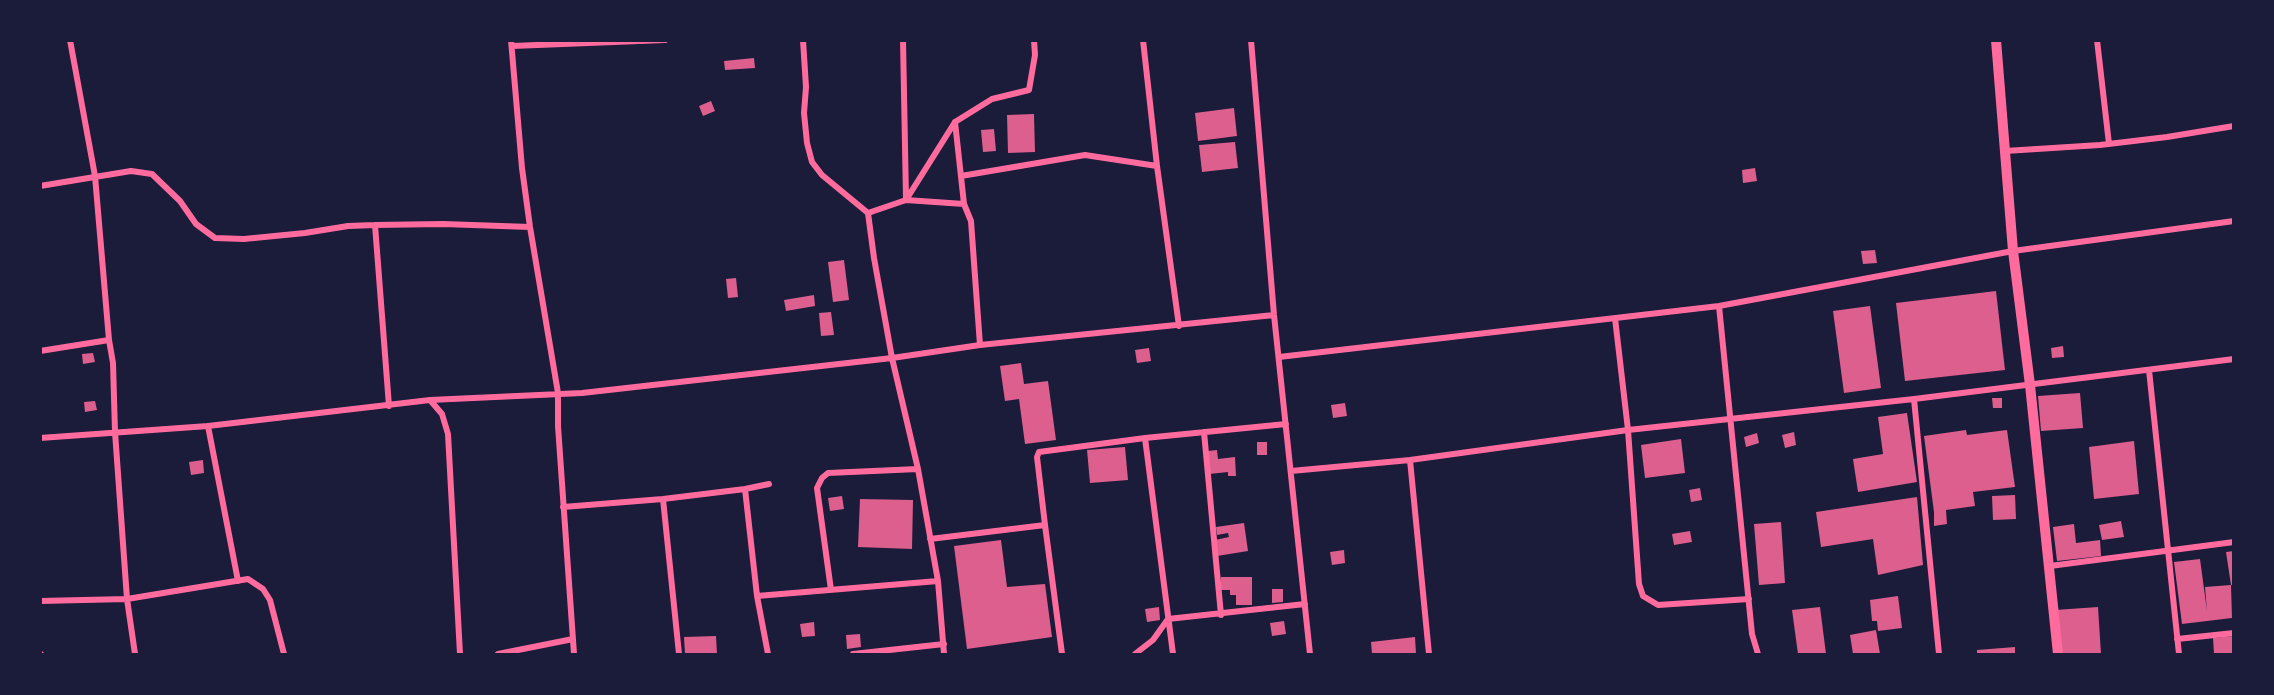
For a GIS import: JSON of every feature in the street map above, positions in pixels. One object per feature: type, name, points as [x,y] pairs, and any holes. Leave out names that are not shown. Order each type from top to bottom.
[{"type":"street","points":[[70,40],[95,176],[113,363],[115,432],[127,599],[135,654]]},
{"type":"street","points":[[574,654],[558,426],[558,393],[530,227],[521,156],[512,43],[665,40]]},
{"type":"street","points":[[802,40],[806,87],[804,113],[807,143],[812,162],[822,175],[868,213],[892,358],[918,469],[938,581],[944,654]]},
{"type":"street","points":[[903,40],[906,200]]},
{"type":"street","points":[[906,200],[956,122],[992,99],[1029,90],[1035,55],[1034,40]]},
{"type":"street","points":[[1143,40],[1157,166],[1179,326]]},
{"type":"street","points":[[1251,40],[1274,315],[1310,654]]},
{"type":"street","points":[[1996,40],[2013,251],[2030,385],[2058,654]]},
{"type":"street","points":[[2097,40],[2109,144]]},
{"type":"street","points":[[956,122],[964,204],[971,221],[980,345]]},
{"type":"street","points":[[2005,151],[2109,144],[2234,126]]},
{"type":"street","points":[[961,176],[1084,155],[1157,166]]},
{"type":"street","points":[[40,186],[131,171],[152,174],[180,201],[196,224],[215,238],[244,239],[348,226],[375,225],[443,224],[530,227]]},
{"type":"street","points":[[868,213],[906,200],[964,204]]},
{"type":"street","points":[[1279,357],[1719,306],[2013,251],[2234,220]]},
{"type":"street","points":[[375,225],[389,406]]},
{"type":"street","points":[[1719,306],[1752,634],[1758,654]]},
{"type":"street","points":[[40,438],[208,426],[430,400],[582,393],[892,358],[980,345],[1274,315]]},
{"type":"street","points":[[1614,318],[1628,430],[1639,584],[1643,596],[1658,605],[1749,599]]},
{"type":"street","points":[[40,351],[109,340]]},
{"type":"street","points":[[1291,471],[1410,460],[1628,430],[1914,399],[2234,359]]},
{"type":"street","points":[[2149,370],[2179,654]]},
{"type":"street","points":[[1914,399],[1939,654]]},
{"type":"street","points":[[430,400],[442,414],[448,434],[460,654]]},
{"type":"street","points":[[1062,654],[1037,457],[1039,452],[1145,438],[1286,424]]},
{"type":"street","points":[[208,426],[238,581]]},
{"type":"street","points":[[1204,432],[1221,615]]},
{"type":"street","points":[[1145,438],[1173,654]]},
{"type":"street","points":[[1410,460],[1429,654]]},
{"type":"street","points":[[831,590],[817,488],[822,478],[828,473],[918,469]]},
{"type":"street","points":[[563,507],[663,499],[769,484]]},
{"type":"street","points":[[745,489],[757,596],[768,654]]},
{"type":"street","points":[[663,499],[679,654]]},
{"type":"street","points":[[930,539],[1045,525]]},
{"type":"street","points":[[2050,566],[2234,542]]},
{"type":"street","points":[[40,601],[127,599],[248,579],[255,583],[270,600],[284,654]]},
{"type":"street","points":[[757,596],[938,581]]},
{"type":"street","points":[[1167,619],[1221,615],[1305,604]]},
{"type":"street","points":[[1136,654],[1154,640],[1167,619]]},
{"type":"street","points":[[2177,639],[2234,633]]},
{"type":"street","points":[[498,654],[573,639]]},
{"type":"street","points":[[853,654],[944,644]]},
{"type":"building","points":[[754,58],[755,68],[725,70],[724,61]]},
{"type":"building","points":[[711,101],[715,111],[703,116],[699,106]]},
{"type":"building","points":[[1234,108],[1237,136],[1198,141],[1195,113]]},
{"type":"building","points":[[1034,114],[1035,152],[1008,153],[1007,115]]},
{"type":"building","points":[[994,129],[996,151],[983,152],[981,130]]},
{"type":"building","points":[[1235,142],[1238,168],[1202,172],[1199,145]]},
{"type":"building","points":[[1755,168],[1757,181],[1743,183],[1742,170]]},
{"type":"building","points":[[1875,250],[1877,263],[1863,264],[1861,251]]},
{"type":"building","points":[[844,260],[849,300],[833,302],[828,262]]},
{"type":"building","points":[[736,278],[738,297],[728,298],[726,279]]},
{"type":"building","points":[[1996,291],[2005,370],[1905,381],[1896,303]]},
{"type":"building","points":[[814,295],[815,306],[786,311],[784,300]]},
{"type":"building","points":[[1870,306],[1881,388],[1844,393],[1833,311]]},
{"type":"building","points":[[831,312],[834,335],[821,336],[819,313]]},
{"type":"building","points":[[2063,346],[2064,357],[2052,358],[2051,348]]},
{"type":"building","points":[[1149,348],[1151,361],[1137,363],[1135,350]]},
{"type":"building","points":[[93,353],[95,362],[83,364],[82,354]]},
{"type":"building","points":[[1021,363],[1024,384],[1048,381],[1056,440],[1025,444],[1019,399],[1005,401],[1000,366]]},
{"type":"building","points":[[2080,393],[2083,428],[2041,431],[2038,396]]},
{"type":"building","points":[[1992,398],[2002,398],[2002,408],[1993,408]]},
{"type":"building","points":[[95,401],[97,410],[85,412],[84,402]]},
{"type":"building","points":[[1345,403],[1347,416],[1333,418],[1331,405]]},
{"type":"building","points":[[1907,413],[1917,482],[1858,492],[1853,459],[1883,454],[1878,417]]},
{"type":"building","points":[[1966,430],[1967,435],[2007,430],[2015,487],[1973,492],[1975,506],[1946,510],[1947,524],[1934,526],[1924,436]]},
{"type":"building","points":[[1794,432],[1796,445],[1785,448],[1782,435]]},
{"type":"building","points":[[1757,433],[1759,443],[1746,447],[1744,437]]},
{"type":"building","points":[[1681,439],[1685,473],[1645,478],[1641,445]]},
{"type":"building","points":[[2134,441],[2139,494],[2094,499],[2089,447]]},
{"type":"building","points":[[1257,442],[1267,442],[1267,455],[1257,455]]},
{"type":"building","points":[[1125,447],[1128,480],[1090,483],[1087,450]]},
{"type":"building","points":[[1217,450],[1218,459],[1235,457],[1236,476],[1228,476],[1228,472],[1209,474],[1208,451]]},
{"type":"building","points":[[203,460],[204,473],[191,475],[189,462]]},
{"type":"building","points":[[1700,488],[1702,500],[1691,502],[1689,490]]},
{"type":"building","points":[[2015,495],[2016,519],[1993,520],[1992,496]]},
{"type":"building","points":[[842,496],[844,509],[830,511],[828,498]]},
{"type":"building","points":[[1917,497],[1923,565],[1878,575],[1873,539],[1821,547],[1816,512]]},
{"type":"building","points":[[860,499],[913,500],[912,549],[858,547]]},
{"type":"building","points":[[2121,521],[2124,537],[2102,540],[2099,525]]},
{"type":"building","points":[[1781,522],[1785,583],[1759,585],[1754,524]]},
{"type":"building","points":[[1244,523],[1248,551],[1217,556],[1215,540],[1229,537],[1228,533],[1217,535],[1216,527]]},
{"type":"building","points":[[2074,524],[2076,543],[2100,540],[2101,556],[2057,561],[2053,527]]},
{"type":"building","points":[[1690,531],[1692,542],[1674,545],[1672,534]]},
{"type":"building","points":[[1001,540],[1007,587],[1045,584],[1052,637],[967,649],[954,546]]},
{"type":"building","points":[[1344,550],[1345,563],[1332,565],[1330,552]]},
{"type":"building","points":[[2234,551],[2234,585],[2231,585],[2226,552]]},
{"type":"building","points":[[2200,559],[2207,611],[2205,587],[2231,585],[2232,618],[2182,624],[2174,562]]},
{"type":"building","points":[[1221,577],[1252,577],[1252,605],[1236,605],[1236,595],[1230,595],[1230,590],[1220,590]]},
{"type":"building","points":[[1272,589],[1283,589],[1283,602],[1272,603]]},
{"type":"building","points":[[1898,596],[1902,628],[1878,631],[1877,621],[1872,621],[1870,600]]},
{"type":"building","points":[[1159,607],[1160,620],[1147,622],[1145,609]]},
{"type":"building","points":[[1820,607],[1826,654],[1798,654],[1792,610]]},
{"type":"building","points":[[2098,607],[2101,654],[2059,654],[2055,610]]},
{"type":"building","points":[[1284,621],[1286,634],[1272,636],[1270,623]]},
{"type":"building","points":[[814,622],[815,636],[802,637],[800,624]]},
{"type":"building","points":[[1876,630],[1880,654],[1853,654],[1850,635]]},
{"type":"building","points":[[860,634],[861,647],[847,649],[846,635]]},
{"type":"building","points":[[716,636],[717,654],[685,654],[684,637]]},
{"type":"building","points":[[2234,636],[2234,654],[2214,654],[2213,638]]},
{"type":"building","points":[[1415,637],[1416,654],[1372,654],[1371,642]]},
{"type":"building","points":[[2015,647],[2015,654],[1977,654],[1977,650]]}]
